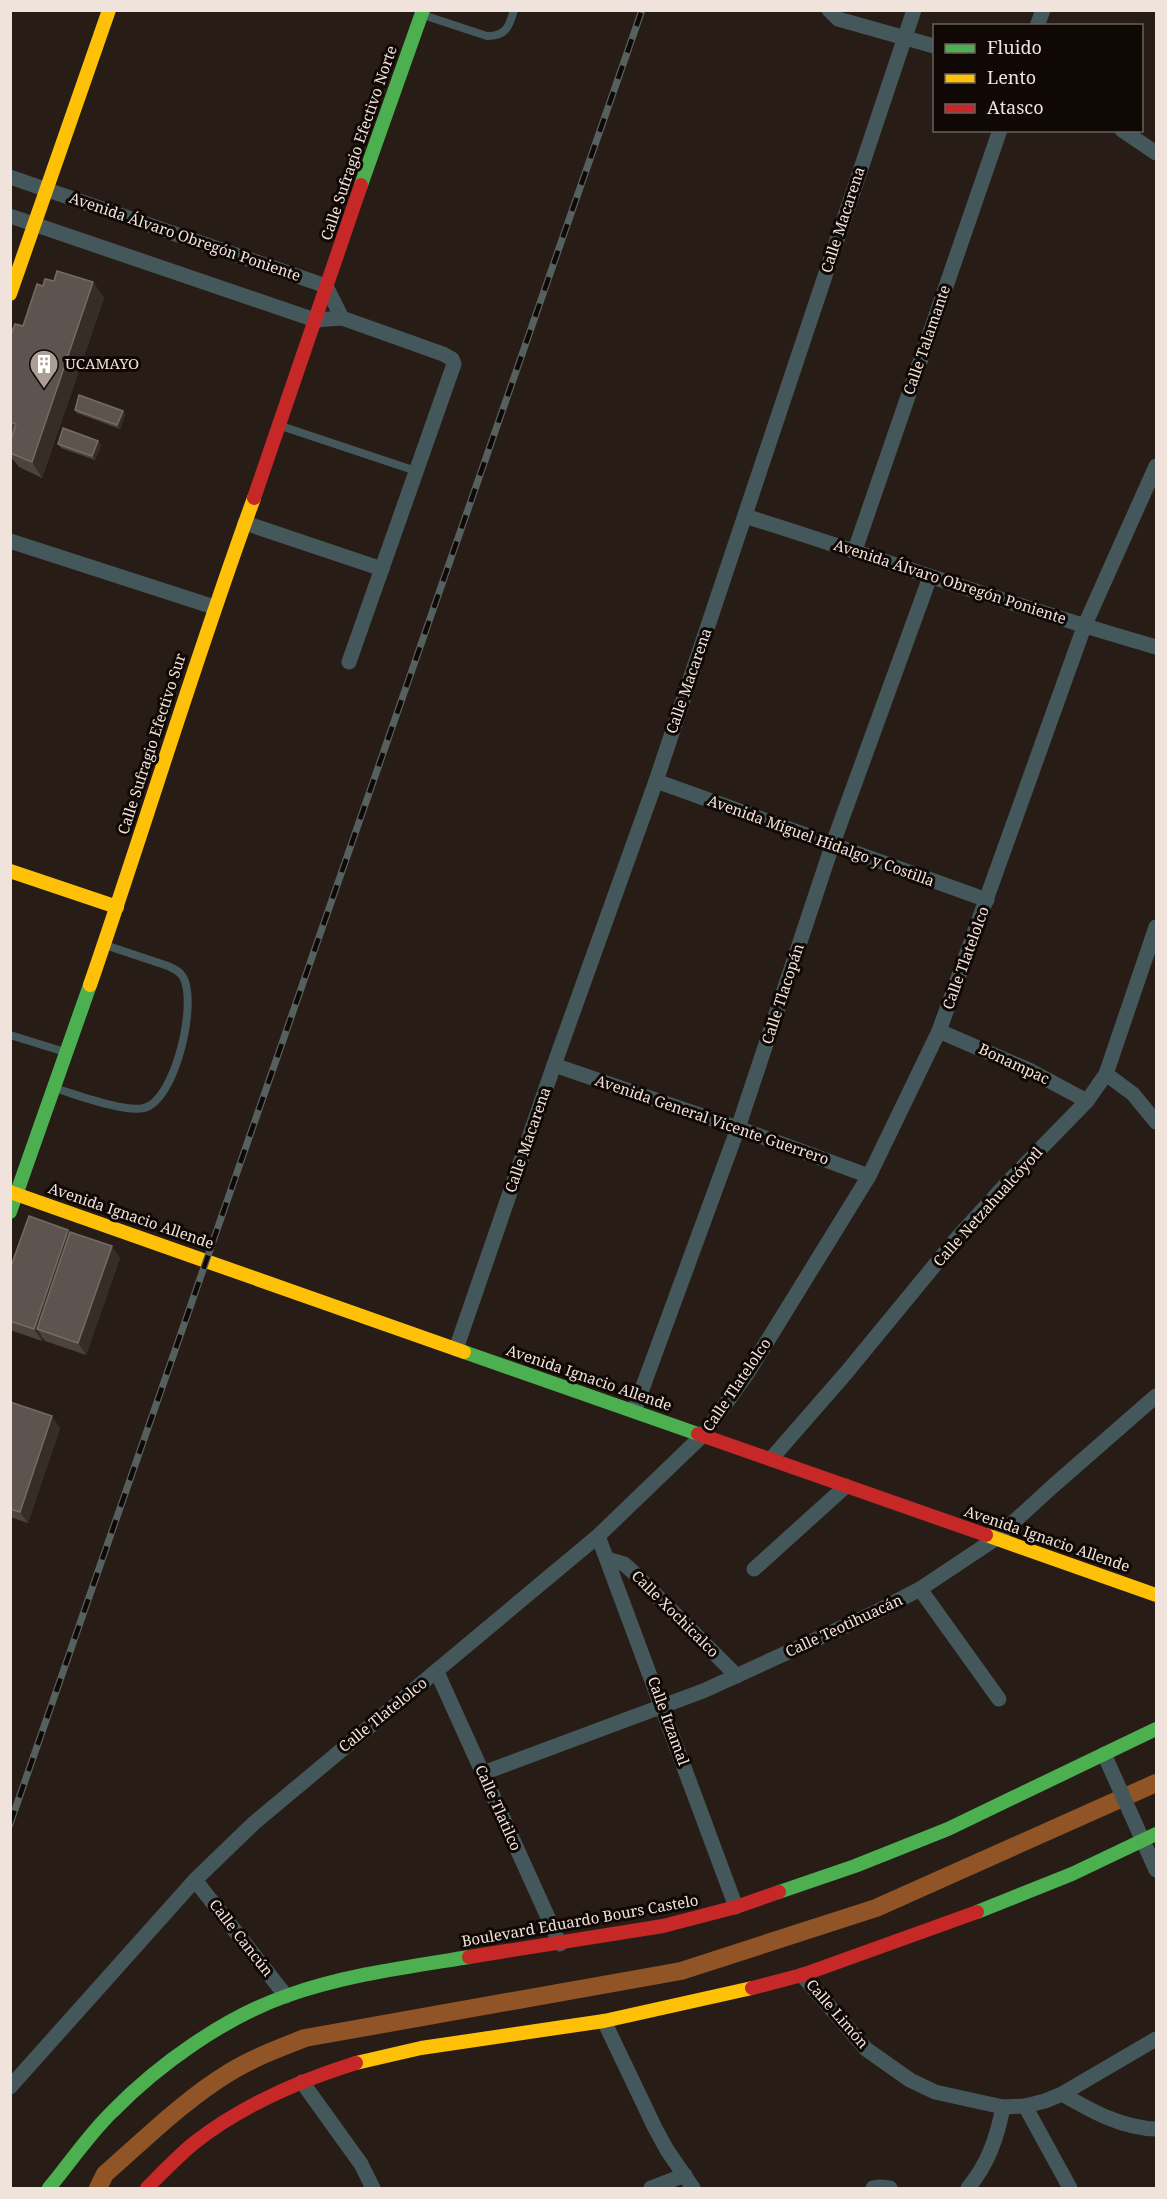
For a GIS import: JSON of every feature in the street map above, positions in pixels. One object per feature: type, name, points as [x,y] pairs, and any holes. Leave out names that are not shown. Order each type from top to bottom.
[{"type":"street","points":[[10,294],[109,10]]},
{"type":"street","name":"Calle Macarena","points":[[456,1349],[554,1065],[656,781],[914,10]]},
{"type":"street","points":[[830,12],[838,19],[850,23],[933,46]]},
{"type":"street","name":"Calle Sufragio Efectivo Norte","points":[[326,286],[423,13]]},
{"type":"street","name":"Calle Talamante","points":[[855,550],[999,132]]},
{"type":"street","points":[[1125,132],[1156,153]]},
{"type":"street","name":"Avenida Álvaro Obregón Poniente","points":[[10,177],[326,286]]},
{"type":"street","points":[[10,216],[315,320],[342,318],[452,359],[454,364],[349,662]]},
{"type":"street","points":[[326,286],[342,318]]},
{"type":"street","name":"Calle Sufragio Efectivo Sur","points":[[10,1212],[14,1193],[54,1088],[117,907],[214,607],[280,425],[326,286]]},
{"type":"street","name":"Calle Tlatelolco","points":[[10,2087],[195,1880],[254,1823],[323,1763],[437,1672],[598,1536],[704,1434],[747,1374],[869,1176],[939,1031],[1084,627],[1156,466]]},
{"type":"street","name":"Avenida Álvaro Obregón Poniente","points":[[745,516],[855,550],[1084,627],[1156,647]]},
{"type":"street","points":[[245,523],[382,569]]},
{"type":"street","points":[[10,541],[214,607]]},
{"type":"street","name":"Calle Tlacopán","points":[[634,1411],[738,1128],[832,846],[930,577]]},
{"type":"street","name":"Avenida Miguel Hidalgo y Costilla","points":[[656,781],[987,900]]},
{"type":"street","points":[[10,871],[117,907]]},
{"type":"street","name":"Calle Netzahualcóyotl","points":[[771,1460],[957,1238],[1087,1101],[1106,1074],[1156,927]]},
{"type":"street","name":"Bonampac","points":[[939,1031],[1030,1071],[1087,1101]]},
{"type":"street","name":"Avenida General Vicente Guerrero","points":[[554,1065],[869,1176]]},
{"type":"street","points":[[1106,1074],[1133,1094],[1156,1122]]},
{"type":"street","name":"Avenida Ignacio Allende","points":[[14,1193],[1156,1595]]},
{"type":"street","name":"Calle Teotihuacán","points":[[483,1773],[738,1676],[876,1612],[920,1588],[995,1539],[1053,1485],[1156,1396]]},
{"type":"street","points":[[754,1569],[846,1486]]},
{"type":"street","name":"Calle Itzamal","points":[[598,1536],[736,1907]]},
{"type":"street","name":"Calle Xochicalco","points":[[607,1559],[624,1564],[632,1571],[738,1676]]},
{"type":"street","points":[[920,1588],[999,1699]]},
{"type":"street","name":"Calle Tlatilco","points":[[437,1672],[560,1944]]},
{"type":"street","name":"Boulevard Eduardo Bours Castelo","points":[[49,2188],[111,2112],[167,2063],[221,2026],[286,1996],[354,1977],[405,1966],[560,1944],[673,1923],[736,1907],[865,1863],[948,1829],[1156,1729]]},
{"type":"street","points":[[1104,1754],[1146,1834],[1156,1870]]},
{"type":"street","points":[[148,2188],[193,2144],[222,2122],[302,2082],[376,2057],[604,2021],[720,1996],[802,1974],[986,1909],[1072,1874],[1146,1834]]},
{"type":"street","name":"Calle Cancún","points":[[195,1880],[286,1996]]},
{"type":"street","name":"Calle Limón","points":[[802,1974],[866,2049],[910,2080],[935,2092],[1004,2107],[1025,2106],[1062,2094],[1156,2039]]},
{"type":"street","points":[[604,2021],[667,2151],[689,2182],[651,2188]]},
{"type":"street","points":[[302,2082],[361,2164],[373,2188]]},
{"type":"street","points":[[1062,2094],[1111,2120],[1131,2126],[1156,2129]]},
{"type":"street","points":[[1025,2106],[1070,2188]]},
{"type":"street","points":[[968,2188],[988,2159],[997,2138],[1004,2107]]},
{"type":"street","points":[[873,2188],[890,2188]]},
{"type":"lane","points":[[423,13],[487,36],[498,36],[505,31],[514,10]]},
{"type":"lane","points":[[280,425],[416,471]]},
{"type":"lane","points":[[54,1088],[123,1107],[143,1109],[156,1103],[164,1092],[172,1072],[185,1034],[189,1004],[184,978],[178,971],[168,966],[104,944]]},
{"type":"lane","points":[[10,1035],[66,1052]]},
{"type":"building","name":"UCAMAYO","points":[[57,271],[93,282],[32,462],[10,453],[10,443],[16,424],[10,422],[10,337],[15,324],[23,326],[37,284],[43,286],[45,279],[54,281]]},
{"type":"building","points":[[79,395],[123,411],[117,425],[75,410]]},
{"type":"building","points":[[63,428],[98,441],[92,456],[58,444]]},
{"type":"building","points":[[29,1216],[68,1230],[34,1329],[10,1321],[10,1269]]},
{"type":"building","points":[[70,1232],[112,1246],[78,1343],[37,1329]]},
{"type":"building","points":[[10,1402],[52,1416],[20,1512],[10,1509]]},
{"type":"waterway","points":[[98,2188],[105,2174],[165,2120],[197,2095],[230,2072],[276,2049],[305,2038],[681,1971],[876,1908],[1156,1783]]},
{"type":"railway","points":[[10,1824],[642,10]]},
{"type":"traffic: fast","points":[[361,185],[423,10]]},
{"type":"traffic: fast","points":[[10,1212],[90,985]]},
{"type":"traffic: fast","points":[[464,1352],[698,1434]]},
{"type":"traffic: fast","points":[[779,1892],[855,1866],[948,1829],[1156,1729]]},
{"type":"traffic: fast","points":[[977,1912],[1072,1874],[1156,1834]]},
{"type":"traffic: fast","points":[[49,2188],[96,2129],[131,2093],[194,2044],[239,2017],[286,1996],[331,1982],[376,1972],[469,1957]]},
{"type":"traffic: slow","points":[[10,294],[109,10]]},
{"type":"traffic: slow","points":[[90,985],[211,619],[254,498]]},
{"type":"traffic: slow","points":[[10,871],[117,907]]},
{"type":"traffic: slow","points":[[10,1192],[464,1352]]},
{"type":"traffic: slow","points":[[986,1535],[1156,1595]]},
{"type":"traffic: slow","points":[[356,2063],[421,2048],[604,2021],[752,1988]]},
{"type":"traffic: jam","points":[[254,498],[361,185]]},
{"type":"traffic: jam","points":[[698,1434],[986,1535]]},
{"type":"traffic: jam","points":[[469,1957],[663,1926],[736,1907],[779,1892]]},
{"type":"traffic: jam","points":[[752,1988],[802,1975],[977,1912]]},
{"type":"traffic: jam","points":[[147,2188],[194,2143],[231,2117],[292,2086],[356,2063]]},
{"type":"place","name":"UCAMAYO","points":[[44,390]]}]
